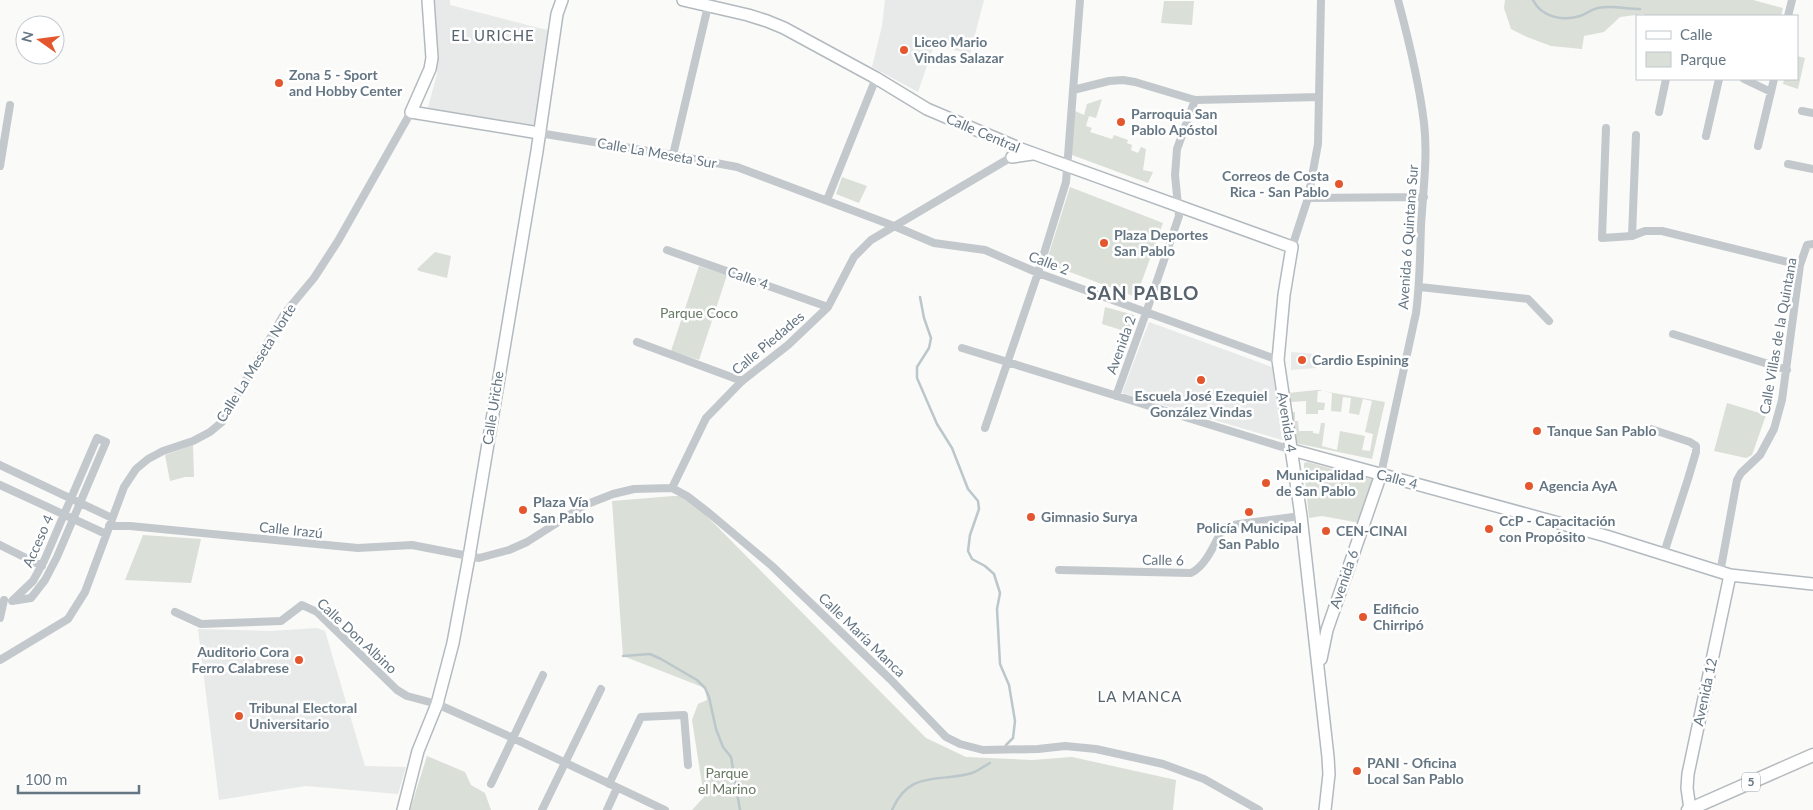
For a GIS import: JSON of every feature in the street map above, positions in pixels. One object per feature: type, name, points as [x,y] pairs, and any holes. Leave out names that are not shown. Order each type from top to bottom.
[{"type":"main road","name":"Calle La Meseta Norte","points":[[411,112],[430,69],[432,58],[428,0]]},
{"type":"main road","name":"Calle Uriche","points":[[403,810],[418,751],[437,704],[448,666],[469,557],[561,0]]},
{"type":"main road","name":"Calle Central","points":[[686,0],[748,15],[784,28],[876,78],[927,109],[1021,149],[1292,247]]},
{"type":"main road","points":[[430,69],[423,107],[432,115]]},
{"type":"main road","name":"Calle La Meseta Sur","points":[[411,112],[539,133]]},
{"type":"main road","points":[[526,131],[535,130],[541,119]]},
{"type":"main road","points":[[1012,157],[1034,154]]},
{"type":"main road","name":"Avenida 4","points":[[1292,247],[1283,303],[1278,360],[1312,599],[1319,686]]},
{"type":"main road","name":"Calle 4","points":[[1292,450],[1588,532],[1725,574],[1813,584]]},
{"type":"main road","name":"Avenida 6","points":[[1319,686],[1327,630],[1381,474]]},
{"type":"main road","name":"Avenida 12","points":[[1689,810],[1688,774],[1725,574]]},
{"type":"main road","points":[[1312,599],[1318,628],[1323,631],[1327,630]]},
{"type":"main road","points":[[1319,686],[1330,774],[1325,810]]},
{"type":"main road","name":"5","points":[[1689,810],[1813,755]]},
{"type":"street","points":[[985,428],[1038,273],[1066,182],[1080,0]]},
{"type":"street","points":[[1292,247],[1308,198],[1318,144],[1321,0]]},
{"type":"street","name":"Avenida 6 Quintana Sur","points":[[1381,474],[1416,313],[1420,286],[1426,149],[1424,123],[1411,52],[1398,0]]},
{"type":"street","points":[[1788,15],[1792,0]]},
{"type":"street","points":[[673,155],[708,6]]},
{"type":"street","points":[[827,200],[876,78]]},
{"type":"street","points":[[1073,90],[1109,81],[1122,80],[1135,82],[1195,100],[1319,96]]},
{"type":"street","points":[[1659,112],[1666,80]]},
{"type":"street","points":[[1706,136],[1720,80]]},
{"type":"street","points":[[1746,80],[1771,92]]},
{"type":"street","points":[[1758,146],[1774,80]]},
{"type":"street","name":"Avenida 2","points":[[1116,396],[1178,216],[1175,175],[1178,149],[1195,100]]},
{"type":"street","points":[[0,166],[10,105]]},
{"type":"street","points":[[1802,111],[1813,113]]},
{"type":"street","name":"Calle La Meseta Norte","points":[[0,660],[68,619],[85,592],[124,487],[136,469],[156,455],[193,441],[210,432],[222,422],[284,314],[314,278],[338,241],[411,112]]},
{"type":"street","points":[[1606,128],[1602,238],[1632,236],[1645,231],[1662,231],[1800,265]]},
{"type":"street","name":"Calle La Meseta Sur","points":[[539,133],[737,167],[894,226]]},
{"type":"street","points":[[1632,236],[1636,136]]},
{"type":"street","name":"Calle Piedades","points":[[672,488],[706,418],[742,380],[788,345],[828,307],[854,257],[871,240],[1012,157],[1021,149]]},
{"type":"street","points":[[1788,164],[1813,169]]},
{"type":"street","points":[[1308,198],[1424,197]]},
{"type":"street","name":"Calle 2","points":[[894,226],[934,242],[985,250],[1038,273],[1278,360]]},
{"type":"street","name":"Calle Villas de la Quintana","points":[[1725,574],[1736,480],[1740,473],[1760,455],[1774,429],[1782,400],[1787,370],[1800,265],[1807,246],[1813,244]]},
{"type":"street","name":"Calle 4","points":[[667,250],[828,307]]},
{"type":"street","points":[[1420,286],[1528,299],[1549,321]]},
{"type":"street","points":[[1673,334],[1787,370]]},
{"type":"street","points":[[636,342],[742,380]]},
{"type":"street","name":"Calle 4","points":[[962,348],[1292,450]]},
{"type":"street","points":[[1651,429],[1690,442],[1696,446],[1688,479],[1663,556]]},
{"type":"street","name":"Acceso 4","points":[[97,438],[106,442],[44,580],[30,598],[5,600],[33,581],[42,566],[97,438]]},
{"type":"street","points":[[0,465],[112,518]]},
{"type":"street","points":[[0,485],[72,520],[108,530]]},
{"type":"street","points":[[469,557],[479,558],[509,550],[527,542],[585,506],[613,494],[634,489],[672,488]]},
{"type":"street","name":"Calle María Manca","points":[[672,488],[687,496],[709,513],[772,566],[890,679],[946,737],[960,744],[983,750],[1038,749],[1065,746],[1096,749],[1163,764],[1204,779],[1259,810]]},
{"type":"street","name":"Calle 6","points":[[1059,570],[1191,573],[1202,564],[1222,528],[1301,516]]},
{"type":"street","name":"Calle Irazú","points":[[108,530],[130,526],[358,548],[412,546],[469,557]]},
{"type":"street","points":[[0,545],[42,566]]},
{"type":"street","points":[[0,618],[5,600]]},
{"type":"street","name":"Calle Don Albino","points":[[175,612],[201,624],[281,621],[300,606],[306,606],[317,612],[397,690],[407,696],[437,704]]},
{"type":"street","points":[[491,784],[543,674]]},
{"type":"street","points":[[542,810],[601,689]]},
{"type":"street","points":[[437,704],[566,762],[665,810]]},
{"type":"street","points":[[606,810],[613,786],[641,717],[684,715],[688,765]]},
{"type":"shaded area","points":[[435,0],[450,0],[450,5],[551,31],[533,129],[431,112],[428,107],[437,74]]},
{"type":"shaded area","name":"Liceo Mario Vindas Salazar","points":[[885,0],[984,0],[970,54],[934,45],[918,92],[872,67],[882,26]]},
{"type":"shaded area","name":"Escuela José Ezequiel González Vindas","points":[[1149,322],[1272,367],[1282,440],[1122,393]]},
{"type":"shaded area","points":[[1291,352],[1317,354],[1317,368],[1291,370]]},
{"type":"shaded area","points":[[317,628],[325,631],[365,766],[406,767],[398,794],[306,786],[219,800],[198,629],[270,631]]},
{"type":"green space","points":[[1505,0],[1753,0],[1783,8],[1781,15],[1644,14],[1620,17],[1604,32],[1584,36],[1582,49],[1551,46],[1511,29],[1504,8]]},
{"type":"green space","points":[[1164,1],[1194,1],[1192,25],[1161,23]]},
{"type":"green space","points":[[1798,56],[1805,58],[1798,89],[1783,84],[1784,80],[1798,80]]},
{"type":"green space","points":[[1102,99],[1096,118],[1089,116],[1086,126],[1092,128],[1090,132],[1112,139],[1114,135],[1128,140],[1127,143],[1132,145],[1131,150],[1138,153],[1141,147],[1146,149],[1143,170],[1153,172],[1148,183],[1072,155],[1075,111],[1084,115],[1087,104]]},
{"type":"green space","points":[[842,177],[867,186],[859,203],[836,194]]},
{"type":"green space","name":"Plaza Deportes San Pablo","points":[[1070,187],[1163,223],[1136,297],[1046,263]]},
{"type":"green space","points":[[435,252],[451,256],[447,278],[417,269]]},
{"type":"green space","name":"Parque Coco","points":[[699,266],[727,275],[699,360],[671,351]]},
{"type":"green space","points":[[1105,307],[1134,315],[1136,318],[1131,333],[1102,324]]},
{"type":"green space","points":[[1318,390],[1317,402],[1325,403],[1324,410],[1318,410],[1318,414],[1306,414],[1306,401],[1291,402],[1291,412],[1295,412],[1295,421],[1298,421],[1299,431],[1313,431],[1313,433],[1319,434],[1321,423],[1325,423],[1322,446],[1337,450],[1340,431],[1365,436],[1362,450],[1370,451],[1373,434],[1365,432],[1372,401],[1363,399],[1359,415],[1349,413],[1351,398],[1343,397],[1341,412],[1331,411],[1332,393],[1323,391],[1385,402],[1372,459],[1295,443],[1288,393]]},
{"type":"green space","points":[[1727,403],[1766,415],[1752,455],[1746,458],[1714,451]]},
{"type":"green space","points":[[193,445],[194,477],[170,481],[165,455]]},
{"type":"green space","points":[[1307,462],[1374,480],[1360,523],[1322,516],[1309,518],[1304,469],[1304,463]]},
{"type":"green space","name":"Parque el Marino","points":[[687,496],[926,738],[966,757],[1032,760],[1072,757],[1176,780],[1173,810],[692,810],[704,797],[692,720],[698,704],[707,700],[705,688],[623,656],[612,501]]},
{"type":"green space","points":[[143,535],[201,539],[191,583],[125,580]]},
{"type":"green space","points":[[427,756],[465,772],[471,785],[485,793],[491,810],[410,810]]},
{"type":"waterway","points":[[1533,0],[1542,11],[1560,18],[1580,16],[1603,7],[1640,9]]},
{"type":"waterway","points":[[920,297],[924,318],[931,338],[929,348],[917,367],[917,378],[937,424],[952,448],[968,489],[978,501],[979,509],[970,535],[968,551],[972,559],[985,566],[994,574],[1000,593],[997,609],[1000,664],[1009,685],[1015,721],[1013,738],[1006,745]]},
{"type":"waterway","points":[[623,656],[650,654],[697,680],[705,688],[709,697],[716,729],[723,747],[731,757],[740,810]]},
{"type":"waterway","points":[[892,810],[899,797],[907,788],[917,783],[972,773],[990,763]]},
{"type":"place","name":"Liceo Mario Vindas Salazar","points":[[904,50]]},
{"type":"place","name":"Zona 5 - Sport and Hobby Center","points":[[279,83]]},
{"type":"place","name":"Parroquia San Pablo Apóstol","points":[[1121,122]]},
{"type":"place","name":"Correos de Costa Rica - San Pablo","points":[[1339,184]]},
{"type":"place","name":"Plaza Deportes San Pablo","points":[[1104,243]]},
{"type":"place","name":"Cardio Espining","points":[[1302,360]]},
{"type":"place","name":"Escuela José Ezequiel González Vindas","points":[[1201,380]]},
{"type":"place","name":"Tanque San Pablo","points":[[1537,431]]},
{"type":"place","name":"Municipalidad de San Pablo","points":[[1266,483]]},
{"type":"place","name":"Agencia AyA","points":[[1529,486]]},
{"type":"place","name":"Plaza Vía San Pablo","points":[[523,510]]},
{"type":"place","name":"Policía Municipal San Pablo","points":[[1249,512]]},
{"type":"place","name":"Gimnasio Surya","points":[[1031,517]]},
{"type":"place","name":"CcP - Capacitación con Propósito","points":[[1489,529]]},
{"type":"place","name":"CEN-CINAI","points":[[1326,531]]},
{"type":"place","name":"Edificio Chirripó","points":[[1363,617]]},
{"type":"place","name":"Auditorio Cora Ferro Calabrese","points":[[299,660]]},
{"type":"place","name":"Tribunal Electoral Universitario","points":[[239,716]]},
{"type":"place","name":"PANI - Oficina Local San Pablo","points":[[1357,771]]},
{"type":"district","name":"EL URICHE","points":[[493,36]]},
{"type":"district","name":"SAN PABLO","points":[[1143,293]]},
{"type":"district","name":"LA MANCA","points":[[1140,697]]}]
